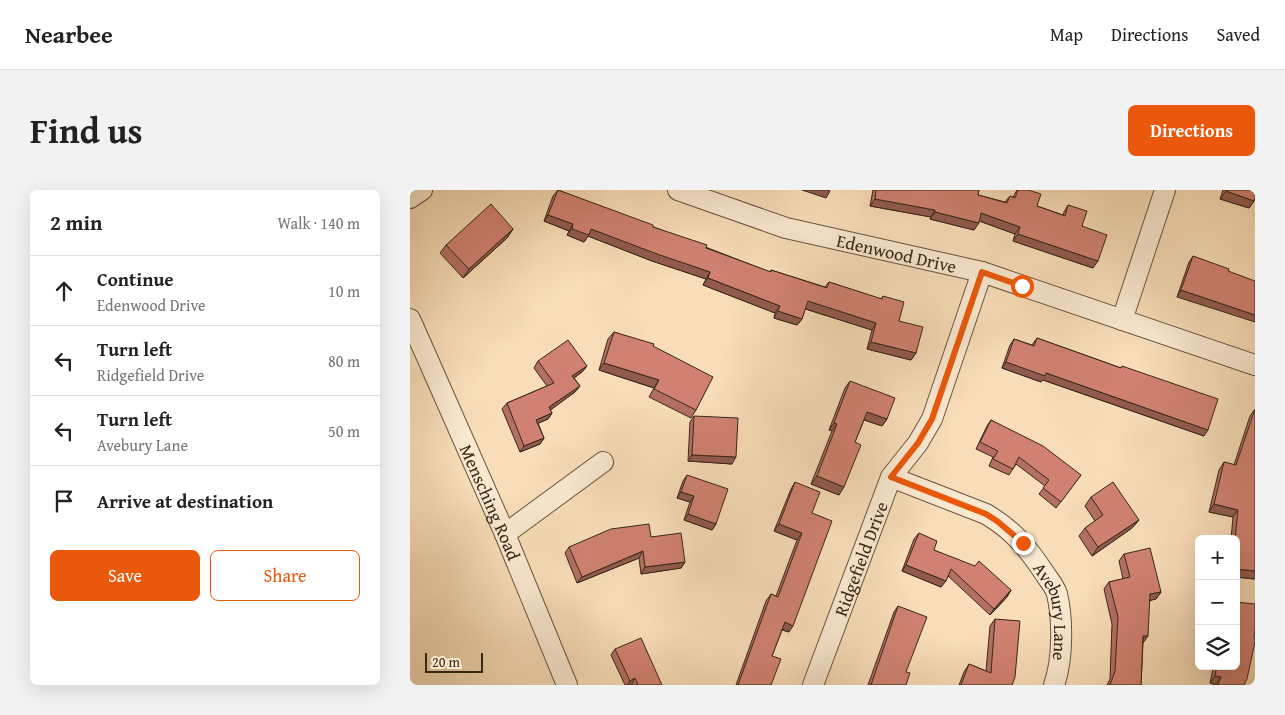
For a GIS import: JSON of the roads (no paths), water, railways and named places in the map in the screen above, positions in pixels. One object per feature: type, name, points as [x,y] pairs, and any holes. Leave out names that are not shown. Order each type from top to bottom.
[{"type":"street","points":[[410,198],[422,190]]},
{"type":"street","name":"Edenwood Drive","points":[[678,190],[786,228],[982,272],[1255,365]]},
{"type":"street","points":[[1122,320],[1165,190]]},
{"type":"street","name":"Ridgefield Drive","points":[[813,685],[891,477],[918,443],[932,419],[982,272]]},
{"type":"street","name":"Mensching Road","points":[[410,320],[415,345],[505,534],[567,685]]},
{"type":"street","points":[[505,534],[603,462]]},
{"type":"street","name":"Avebury Lane","points":[[891,477],[986,514],[1023,543],[1056,592],[1062,636],[1060,662],[1054,685]]}]
